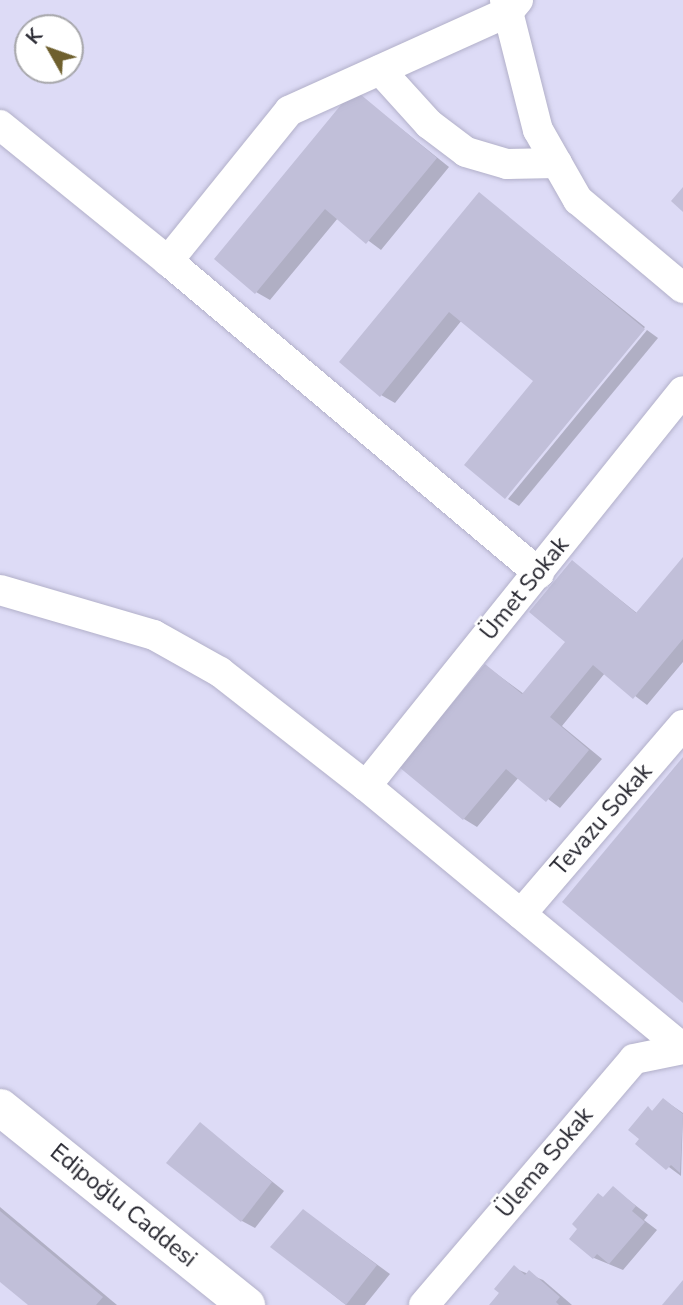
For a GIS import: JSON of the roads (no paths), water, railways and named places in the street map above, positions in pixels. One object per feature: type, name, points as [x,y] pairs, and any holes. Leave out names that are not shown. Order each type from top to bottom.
[{"type":"street","points":[[168,261],[289,111],[380,70],[510,4],[538,130],[578,200],[683,288]]},
{"type":"street","points":[[380,70],[429,124],[466,152],[507,164],[557,163]]},
{"type":"street","points":[[0,124],[168,261],[539,573]]},
{"type":"street","name":"Ümet Sokak","points":[[366,786],[683,391]]},
{"type":"street","points":[[0,590],[154,635],[220,672],[366,786],[683,1049]]},
{"type":"street","name":"Tevazu Sokak","points":[[521,914],[683,725]]},
{"type":"street","name":"Ülema Sokak","points":[[424,1305],[634,1059],[683,1049]]},
{"type":"street","name":"Edipoğlu Caddesi","points":[[0,1107],[246,1305]]}]
